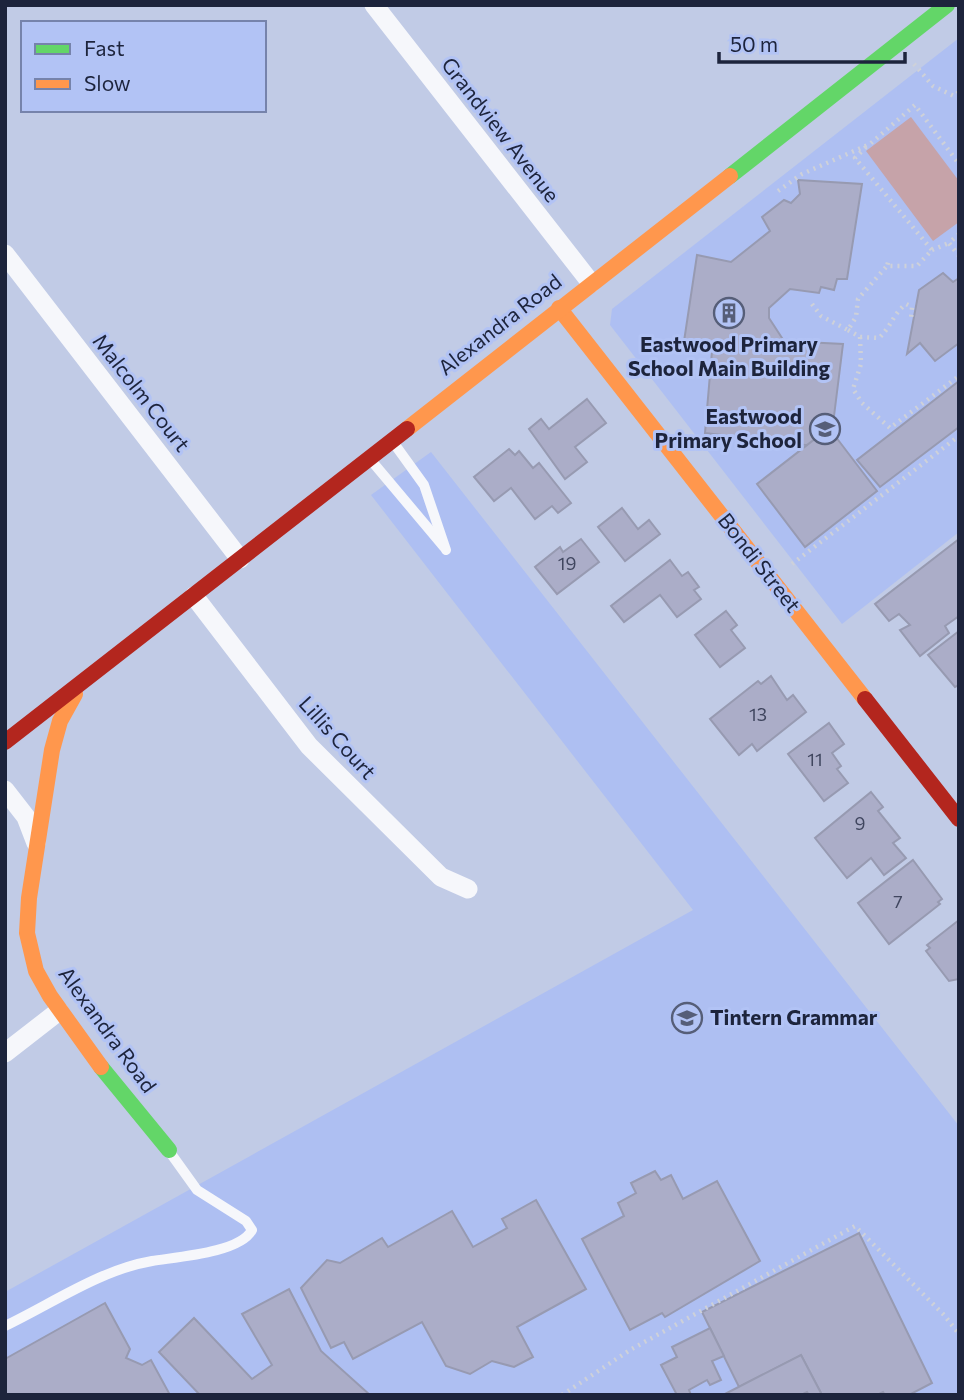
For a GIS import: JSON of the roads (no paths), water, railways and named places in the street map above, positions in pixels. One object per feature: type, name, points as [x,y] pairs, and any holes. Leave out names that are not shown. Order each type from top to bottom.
[{"type":"street","name":"Grandview Avenue","points":[[374,5],[591,283]]},
{"type":"street","name":"Alexandra Road","points":[[5,742],[83,684],[898,44],[935,9]]},
{"type":"street","name":"Malcolm Court","points":[[5,254],[240,559]]},
{"type":"street","name":"Bondi Street","points":[[559,308],[959,819]]},
{"type":"street","name":"Lillis Court","points":[[194,596],[309,747],[441,877],[468,889]]},
{"type":"street","name":"Alexandra Road","points":[[83,684],[61,716],[36,844],[29,949],[37,974],[59,1011],[169,1150]]},
{"type":"street","name":"Alexandra Road","points":[[5,790],[26,817],[36,844]]},
{"type":"street","points":[[5,1053],[59,1011]]},
{"type":"lane","points":[[369,458],[446,550],[424,485],[391,440]]},
{"type":"lane","points":[[5,1326],[123,1267],[227,1247],[246,1238],[252,1230],[250,1225],[197,1190],[169,1150]]},
{"type":"place","name":"Eastwood Primary School Main Building","points":[[729,313]]},
{"type":"place","name":"Eastwood Primary School","points":[[825,429]]},
{"type":"place","name":"Tintern Grammar","points":[[687,1018]]}]
